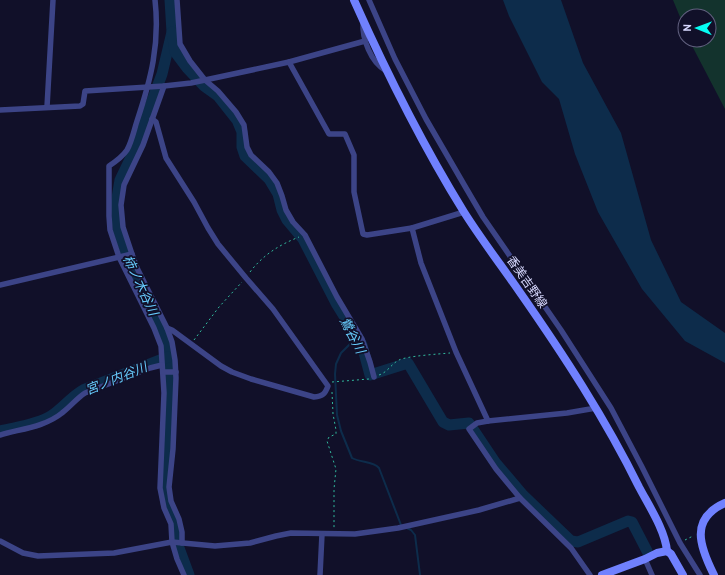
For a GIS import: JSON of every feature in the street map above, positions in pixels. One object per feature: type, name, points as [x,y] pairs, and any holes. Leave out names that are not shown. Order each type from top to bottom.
[{"type":"main road","name":"香美吉野線","points":[[354,0],[385,70],[404,108],[464,212],[554,343],[596,408],[618,445],[660,528],[666,543],[667,551],[671,554],[683,575]]},
{"type":"main road","points":[[714,575],[703,550],[700,532],[707,515],[725,503]]},
{"type":"main road","points":[[602,575],[646,559],[657,553],[667,551]]},
{"type":"street","points":[[46,107],[53,0]]},
{"type":"street","points":[[155,0],[157,36],[151,87],[128,149],[109,166],[109,216],[110,230],[161,346],[164,393],[160,488],[164,508],[177,543],[177,559],[184,575]]},
{"type":"street","points":[[177,0],[180,44],[204,80],[218,91],[236,112],[244,125],[247,147],[251,155],[269,172],[277,183],[286,210],[293,222],[305,235],[337,297],[362,339],[373,375]]},
{"type":"street","points":[[369,0],[395,59],[419,106],[466,188],[483,217],[561,330],[610,408],[642,467],[680,543],[700,575]]},
{"type":"street","points":[[363,21],[365,41],[379,66],[385,70]]},
{"type":"street","points":[[0,110],[80,106],[83,104],[85,91],[88,90],[151,87],[191,83],[289,62],[365,41]]},
{"type":"street","points":[[289,62],[329,134],[344,134],[354,155],[354,192],[363,234],[367,235],[412,228],[464,212]]},
{"type":"street","points":[[163,86],[143,144],[124,185],[121,205],[123,226],[131,254],[167,328],[172,342],[175,372],[173,449],[169,487],[171,501],[179,518],[182,532],[177,543]]},
{"type":"street","points":[[152,119],[156,122],[166,158],[218,244],[273,309],[328,386],[325,394],[320,397],[314,397],[251,379],[220,366],[192,344],[167,328]]},
{"type":"street","points":[[412,228],[421,263],[456,352],[488,421]]},
{"type":"street","points":[[0,285],[131,254]]},
{"type":"street","points":[[0,435],[46,422],[61,414],[85,393],[150,368],[163,366],[175,372]]},
{"type":"street","points":[[590,575],[571,548],[520,498],[496,469],[469,429],[477,423],[488,421],[567,413],[596,408]]},
{"type":"street","points":[[0,541],[22,552],[38,556],[114,553],[177,543],[215,546],[250,543],[291,533],[355,534],[398,528],[479,510],[520,498]]},
{"type":"street","points":[[320,575],[322,534]]},
{"type":"street","points":[[646,559],[652,575]]},
{"type":"path","points":[[192,344],[219,307],[246,278],[259,261],[273,250],[299,237]]},
{"type":"path","points":[[334,382],[388,371],[401,359],[456,352]]},
{"type":"path","points":[[328,386],[332,390],[333,414],[336,430],[336,434],[329,437],[327,441],[336,469],[334,489],[334,534]]},
{"type":"path","points":[[684,541],[694,536]]},
{"type":"green space","points":[[673,0],[725,0],[725,109],[693,48],[717,48],[717,8],[677,8],[677,10]]},
{"type":"water","points":[[503,0],[561,0],[583,63],[621,133],[651,240],[681,302],[725,333],[725,363],[685,341],[642,289],[598,212],[575,154],[559,99],[542,82],[509,16]]},
{"type":"waterway","name":"柿ノ木谷川","points":[[170,0],[172,32],[162,74],[131,157],[120,180],[116,204],[118,231],[131,266],[166,337],[170,380],[169,436],[164,488],[166,503],[175,521],[179,548],[189,575]]},
{"type":"waterway","name":"鶯谷川","points":[[172,32],[175,52],[187,68],[204,86],[218,96],[237,120],[242,132],[242,147],[245,156],[269,179],[278,194],[282,210],[287,220],[303,239],[336,303],[362,345],[370,375],[408,363],[443,422],[449,425],[469,423],[495,462],[523,495],[571,541],[578,542],[628,521],[632,522],[647,551]]},
{"type":"waterway","points":[[358,339],[350,344],[341,353],[336,364],[337,415],[341,431],[352,458],[374,464],[379,468],[401,525]]},
{"type":"waterway","name":"宮ノ内谷川","points":[[0,431],[33,424],[45,419],[55,413],[75,395],[83,390],[168,357]]},
{"type":"waterway","points":[[407,528],[415,535],[420,575]]}]
